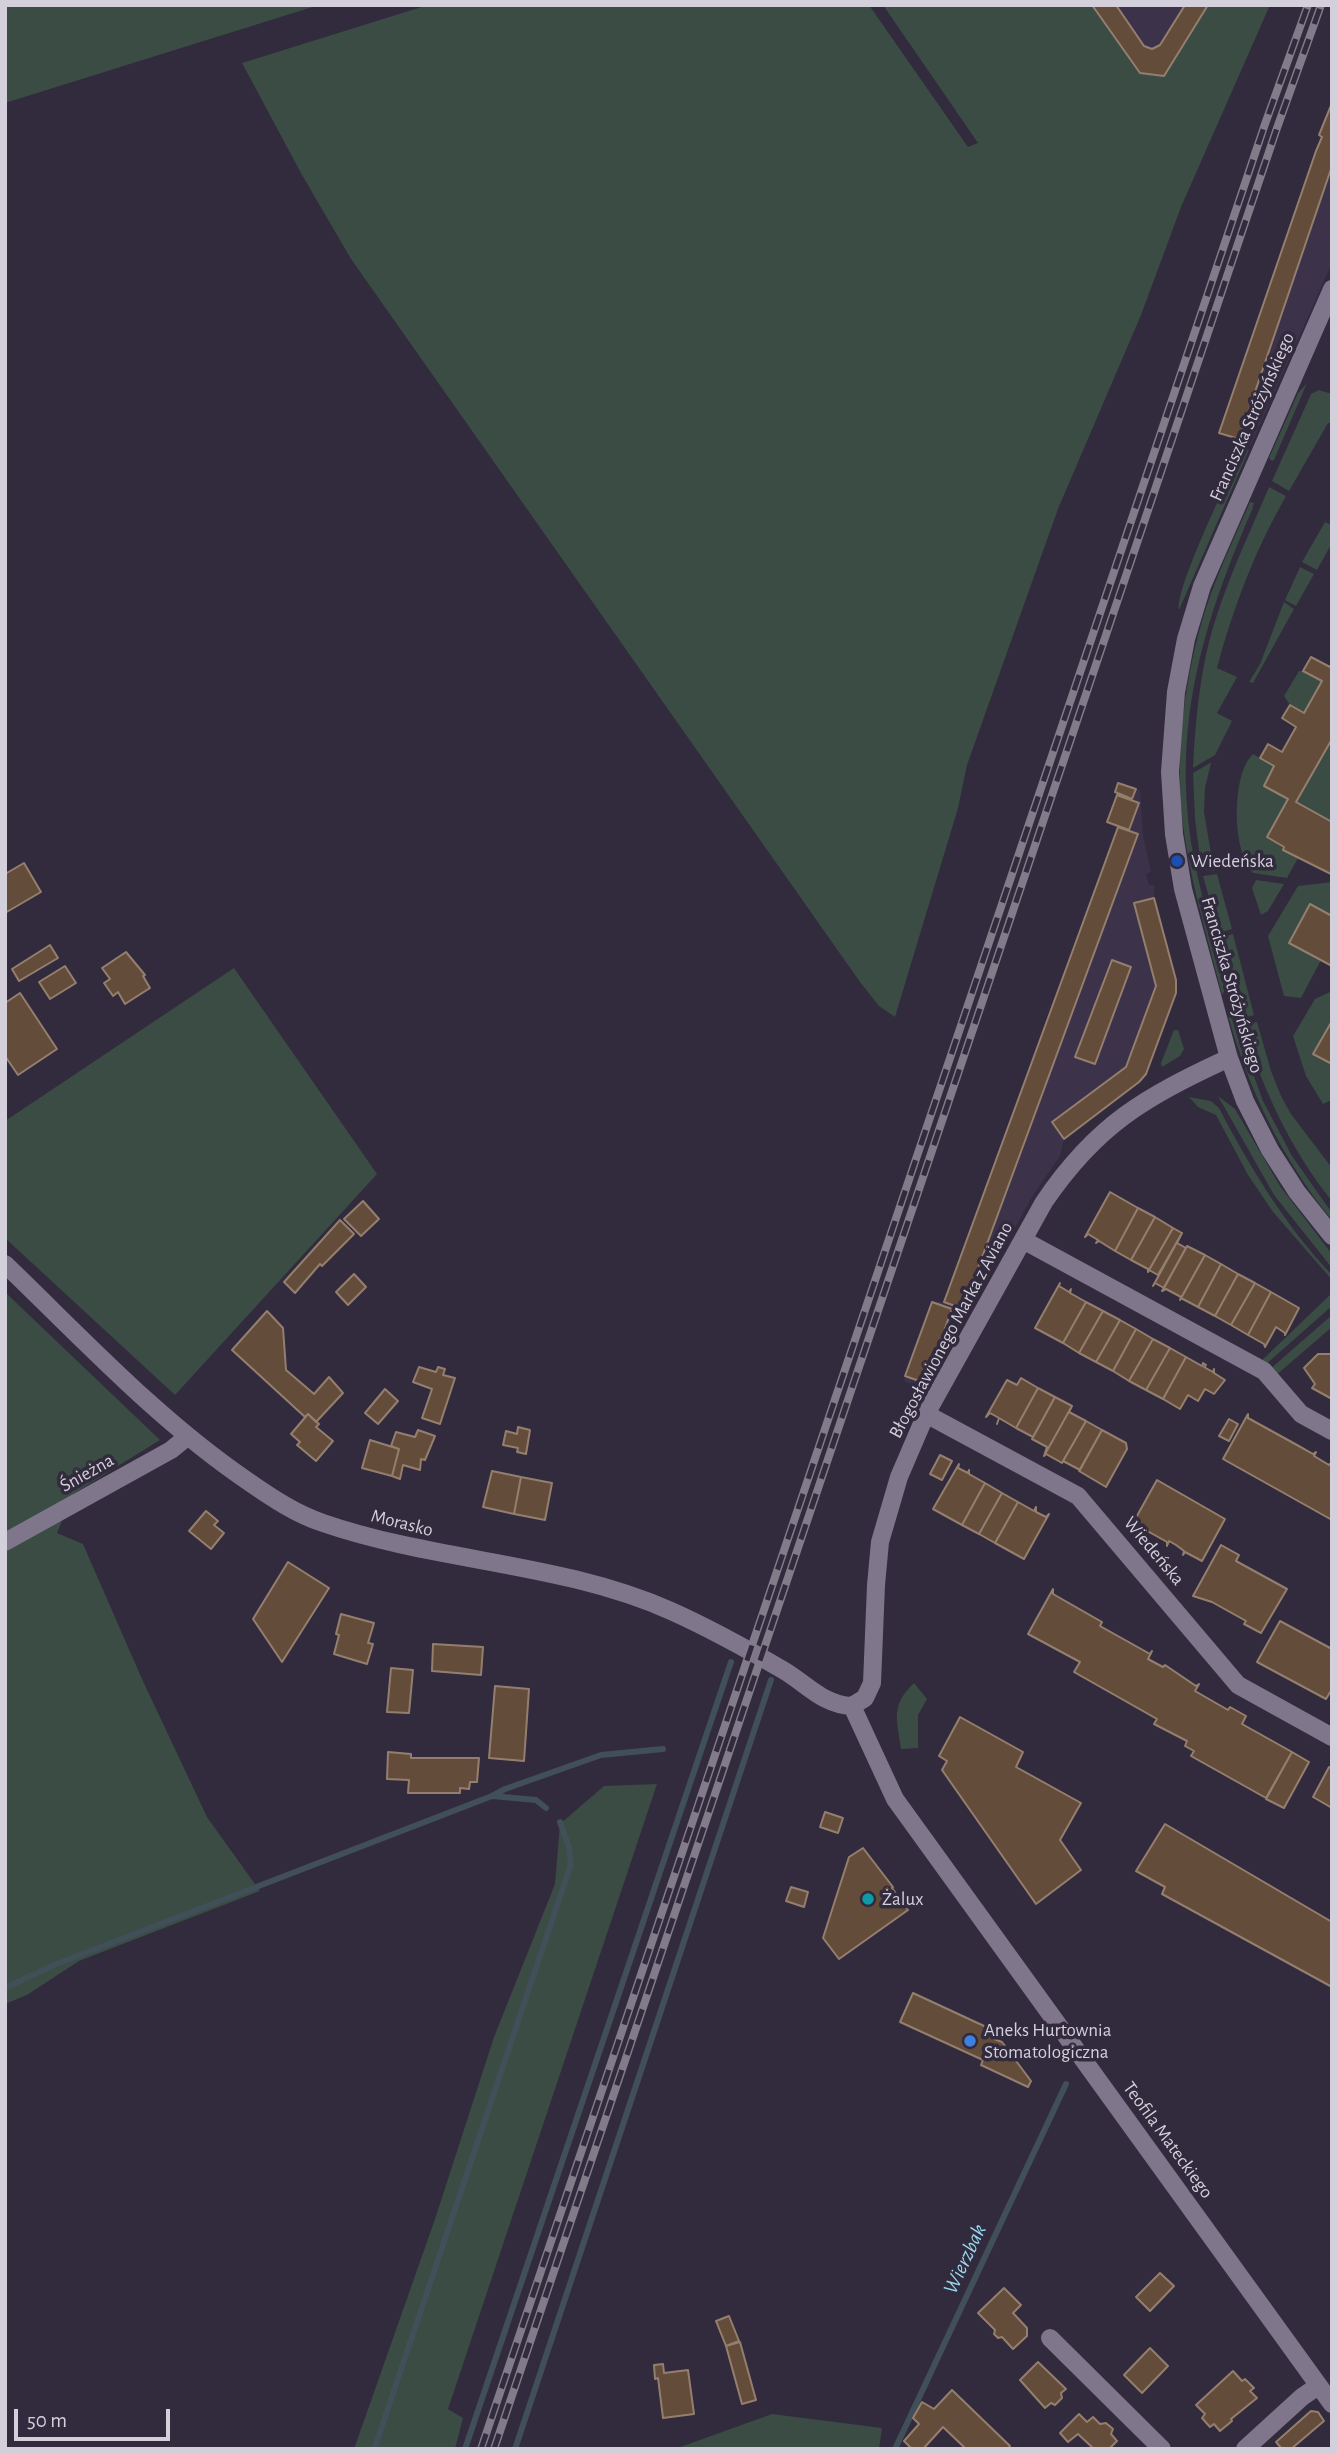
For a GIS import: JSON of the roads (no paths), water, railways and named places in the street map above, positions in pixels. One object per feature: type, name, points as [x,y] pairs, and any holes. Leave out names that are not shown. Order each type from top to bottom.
[{"type":"street","name":"Franciszka Stróżyńskiego","points":[[1332,289],[1202,586],[1186,639],[1173,710],[1170,772],[1177,861],[1228,1058],[1245,1101],[1270,1150],[1297,1192],[1332,1236]]},
{"type":"street","name":"Błogosławionego Marka z Aviano","points":[[852,1706],[865,1698],[872,1683],[880,1542],[899,1477],[926,1415],[1023,1240],[1066,1170],[1094,1140],[1127,1111],[1228,1058]]},
{"type":"street","points":[[1023,1240],[1264,1371],[1301,1414],[1332,1431]]},
{"type":"street","name":"Morasko","points":[[5,1265],[187,1437],[270,1496],[321,1523],[377,1539],[586,1582],[633,1596],[671,1611],[737,1644],[837,1705],[852,1706]]},
{"type":"street","name":"Wiedeńska","points":[[926,1415],[1079,1496],[1238,1685],[1332,1737]]},
{"type":"street","name":"Śnieżna","points":[[5,1542],[171,1450],[187,1437]]},
{"type":"street","name":"Teofila Mateckiego","points":[[852,1706],[895,1799],[1332,2404]]},
{"type":"street","points":[[1050,2338],[1162,2449]]},
{"type":"street","points":[[1245,2449],[1302,2397],[1318,2386]]},
{"type":"waterway","points":[[465,2449],[731,1662]]},
{"type":"waterway","points":[[515,2449],[771,1680]]},
{"type":"waterway","points":[[5,1988],[54,1965],[505,1789],[601,1755],[663,1749]]},
{"type":"waterway","points":[[492,1796],[536,1800],[546,1808]]},
{"type":"waterway","points":[[375,2447],[571,1864],[569,1847],[560,1822]]},
{"type":"waterway","name":"Wierzbak","points":[[895,2449],[1066,2084]]},
{"type":"railway","points":[[481,2449],[1265,124],[1308,5]]},
{"type":"railway","points":[[494,2449],[1277,128],[1321,5]]},
{"type":"place","name":"Wiedeńska","points":[[1177,861]]},
{"type":"place","name":"Żalux","points":[[868,1899]]},
{"type":"place","name":"Aneks Hurtownia Stomatologiczna","points":[[970,2041]]}]
